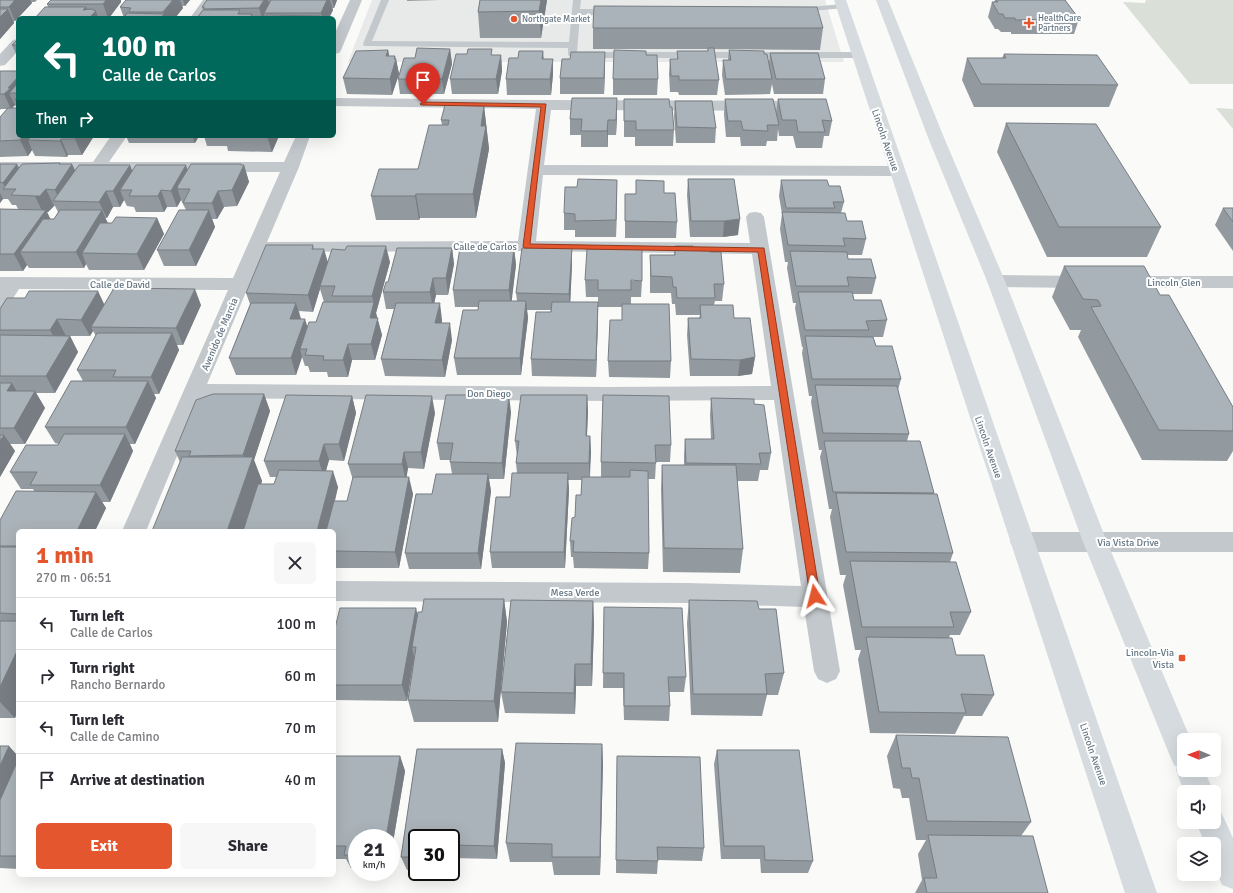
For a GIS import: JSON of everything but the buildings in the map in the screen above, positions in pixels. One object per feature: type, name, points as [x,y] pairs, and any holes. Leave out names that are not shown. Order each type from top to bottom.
[{"type":"main road","points":[[882,0],[937,140],[996,281],[1095,542],[1177,739]]},
{"type":"main road","name":"Lincoln Avenue","points":[[841,3],[1141,893]]},
{"type":"main road","points":[[1214,829],[1233,874]]},
{"type":"street","points":[[198,16],[209,0]]},
{"type":"street","points":[[336,45],[356,0]]},
{"type":"street","points":[[0,62],[16,45]]},
{"type":"street","points":[[336,102],[544,105],[813,106]]},
{"type":"street","points":[[526,246],[544,105]]},
{"type":"street","points":[[98,167],[118,138]]},
{"type":"street","name":"Avenido de Marcia","points":[[135,529],[303,138]]},
{"type":"street","points":[[0,167],[290,167]]},
{"type":"street","points":[[536,170],[897,171]]},
{"type":"street","points":[[755,217],[784,393],[826,671]]},
{"type":"street","name":"Calle de Carlos","points":[[256,246],[526,246],[761,249]]},
{"type":"street","name":"Lincoln Glen","points":[[996,281],[1233,282]]},
{"type":"street","points":[[0,304],[7,283]]},
{"type":"street","name":"Calle de David","points":[[7,283],[240,284]]},
{"type":"street","name":"Don Diego","points":[[194,391],[600,394],[784,393]]},
{"type":"street","name":"Via Vista Drive","points":[[1022,542],[1233,542]]},
{"type":"street","name":"Mesa Verde","points":[[336,591],[679,593],[815,596]]},
{"type":"lane","points":[[385,0],[367,44],[573,45]]},
{"type":"lane","points":[[577,0],[572,55],[858,55]]},
{"type":"lane","points":[[788,11],[841,3]]},
{"type":"lane","points":[[576,12],[623,12]]},
{"type":"shaded area","points":[[372,0],[825,0],[844,62],[348,62]]},
{"type":"shaded area","points":[[1146,0],[1233,0],[1233,84],[1190,84],[1123,2],[1145,3]]},
{"type":"shaded area","points":[[1216,108],[1233,109],[1233,129]]},
{"type":"place","name":"Northgate Market","points":[[514,19]]},
{"type":"place","name":"HealthCare Partners","points":[[1029,23]]},
{"type":"place","name":"Lincoln-Via Vista","points":[[1182,658]]},
{"type":"route","points":[[423,104],[544,105],[526,246],[761,249],[815,596]]}]
